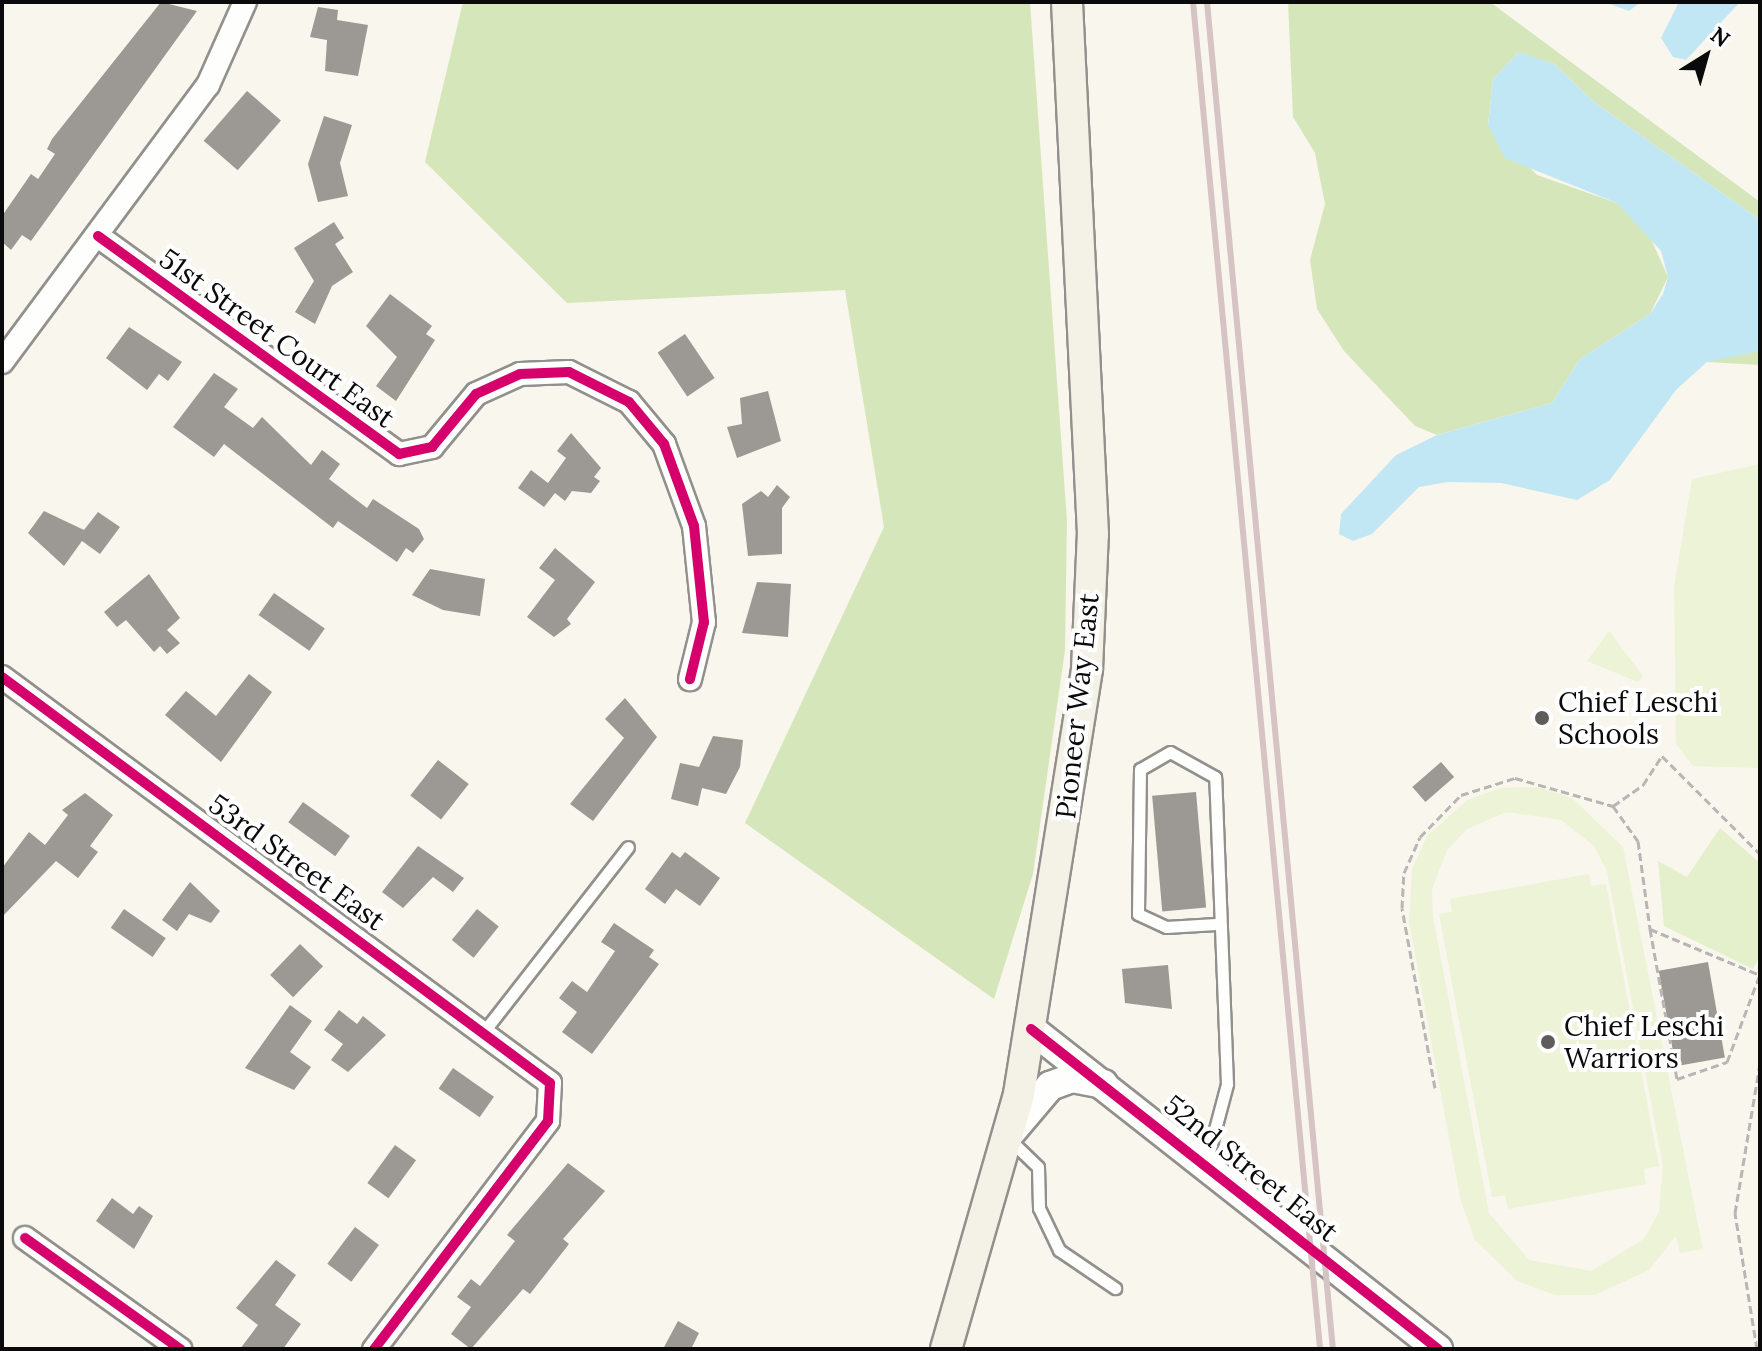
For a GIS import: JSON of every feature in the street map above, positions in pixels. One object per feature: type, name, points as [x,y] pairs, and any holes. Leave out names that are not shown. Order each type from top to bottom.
[{"type":"main road","name":"Pioneer Way East","points":[[946,1349],[1008,1139],[1031,1029],[1091,607],[1067,2]]},
{"type":"street","points":[[2,362],[98,236],[219,67],[245,2]]},
{"type":"street","name":"51st Street Court East","points":[[98,236],[399,454],[432,447],[476,394],[520,374],[569,372],[622,397],[664,444],[694,526],[704,622],[690,679]]},
{"type":"street","name":"53rd Street East","points":[[2,677],[542,1073],[552,1095],[548,1121],[374,1349]]},
{"type":"street","name":"52nd Street East","points":[[1031,1029],[1206,1163],[1438,1349]]},
{"type":"street","points":[[1008,1139],[1050,1086],[1072,1078],[1106,1085]]},
{"type":"street","points":[[25,1238],[180,1349]]},
{"type":"lane","points":[[1206,1163],[1227,1084],[1216,924],[1215,777],[1170,752],[1140,769],[1138,914],[1166,927],[1216,924]]},
{"type":"lane","points":[[485,1030],[628,847]]},
{"type":"lane","points":[[1008,1139],[1038,1167],[1039,1208],[1059,1250],[1115,1288]]},
{"type":"path","points":[[1613,806],[1643,785],[1662,756],[1760,854]]},
{"type":"path","points":[[1435,1088],[1402,908],[1404,873],[1420,837],[1461,795],[1515,778],[1613,806],[1638,841],[1650,929],[1677,1079],[1727,1062],[1759,976],[1650,929]]},
{"type":"path","points":[[1757,1349],[1735,1213],[1760,1064]]},
{"type":"green space","points":[[463,2],[1030,2],[1067,521],[1065,650],[1033,874],[994,999],[745,823],[884,527],[845,290],[567,303],[425,162]]},
{"type":"green space","points":[[1288,2],[1490,2],[1760,202],[1760,220],[1594,102],[1554,64],[1518,53],[1493,79],[1488,125],[1537,175],[1617,203],[1646,228],[1668,277],[1650,314],[1580,359],[1552,403],[1437,435],[1415,426],[1344,351],[1317,309],[1310,260],[1325,204],[1315,153],[1293,117]]},
{"type":"green space","points":[[1760,351],[1760,365],[1707,362],[1723,354]]},
{"type":"green space","points":[[1760,464],[1760,768],[1693,766],[1676,744],[1674,587],[1692,479]]},
{"type":"green space","points":[[1609,631],[1643,676],[1638,682],[1587,661]]},
{"type":"green space","points":[[1537,787],[1572,798],[1623,847],[1703,1249],[1680,1253],[1676,1236],[1649,1270],[1595,1295],[1555,1295],[1517,1281],[1475,1240],[1461,1202],[1409,922],[1412,869],[1427,836],[1467,800],[1501,788]],"holes":[[[1506,812],[1561,820],[1594,846],[1607,871],[1663,1166],[1659,1212],[1644,1239],[1591,1271],[1529,1260],[1489,1213],[1433,917],[1432,889],[1447,850],[1467,829]]]},
{"type":"green space","points":[[1720,828],[1760,863],[1760,956],[1753,969],[1664,926],[1658,861],[1687,877]]},
{"type":"green space","name":"Chief Leschi Warriors","points":[[1589,874],[1591,886],[1606,884],[1659,1166],[1644,1169],[1646,1184],[1508,1209],[1505,1195],[1492,1197],[1439,914],[1452,912],[1450,899]]},
{"type":"water","points":[[1604,2],[1641,2],[1629,11]]},
{"type":"water","points":[[1679,2],[1740,2],[1686,60],[1673,57],[1661,38]]},
{"type":"water","points":[[1519,52],[1554,64],[1594,102],[1760,220],[1760,351],[1707,362],[1676,390],[1610,480],[1577,500],[1501,483],[1448,482],[1419,487],[1372,534],[1353,541],[1339,534],[1341,514],[1396,455],[1437,435],[1552,403],[1580,359],[1650,314],[1663,294],[1668,277],[1661,251],[1617,203],[1505,158],[1488,125],[1493,79]]},
{"type":"building","points":[[161,2],[197,11],[31,241],[22,235],[11,250],[2,242],[2,216],[31,174],[38,179],[55,154],[47,149],[52,139]]},
{"type":"building","points":[[318,7],[338,10],[337,20],[368,25],[358,76],[325,71],[327,40],[310,37]]},
{"type":"building","points":[[247,91],[281,121],[238,170],[204,141]]},
{"type":"building","points":[[324,116],[352,125],[340,163],[348,196],[318,202],[308,164]]},
{"type":"building","points":[[334,222],[344,238],[335,244],[353,272],[332,286],[315,324],[295,312],[314,281],[294,248]]},
{"type":"building","points":[[390,294],[432,326],[426,334],[435,340],[396,401],[376,386],[397,357],[366,326]]},
{"type":"building","points":[[129,327],[182,362],[168,381],[159,374],[147,390],[106,358]]},
{"type":"building","points":[[685,334],[715,378],[687,396],[658,352]]},
{"type":"building","points":[[214,373],[238,389],[224,407],[253,428],[262,417],[311,465],[322,450],[340,464],[329,479],[367,508],[373,499],[419,529],[424,539],[413,553],[406,548],[397,562],[338,521],[333,528],[224,444],[214,457],[173,427]]},
{"type":"building","points":[[768,391],[781,441],[737,458],[727,427],[742,424],[740,398]]},
{"type":"building","points":[[571,433],[601,468],[594,477],[600,481],[591,493],[572,491],[565,501],[555,493],[544,507],[518,488],[531,470],[548,483],[566,458],[557,451]]},
{"type":"building","points":[[777,485],[790,497],[782,508],[782,554],[748,556],[742,504],[761,491],[768,497]]},
{"type":"building","points":[[44,511],[84,530],[98,512],[120,527],[100,554],[82,541],[64,566],[28,533]]},
{"type":"building","points":[[555,548],[595,582],[567,619],[571,624],[554,637],[527,617],[555,580],[539,568]]},
{"type":"building","points":[[430,569],[485,579],[480,616],[443,610],[412,595]]},
{"type":"building","points":[[149,574],[180,618],[167,630],[180,643],[167,654],[160,646],[154,652],[126,620],[117,627],[104,612]]},
{"type":"building","points":[[757,582],[791,584],[788,637],[742,633]]},
{"type":"building","points":[[274,593],[325,629],[309,651],[259,615]]},
{"type":"building","points":[[249,674],[272,692],[221,762],[165,715],[186,691],[216,716]]},
{"type":"building","points":[[625,698],[657,737],[593,821],[570,804],[624,738],[605,719]]},
{"type":"building","points":[[713,736],[743,740],[740,767],[726,794],[702,788],[698,806],[671,799],[680,763],[699,767]]},
{"type":"building","points":[[438,760],[469,784],[441,819],[410,795]]},
{"type":"building","points":[[1441,762],[1454,777],[1425,802],[1412,787]]},
{"type":"building","points":[[1196,792],[1206,908],[1162,911],[1152,796]]},
{"type":"building","points":[[85,793],[113,815],[90,846],[98,852],[78,878],[56,861],[2,917],[2,868],[29,832],[45,845],[68,815],[62,810]]},
{"type":"building","points":[[303,802],[350,836],[335,856],[288,822]]},
{"type":"building","points":[[418,846],[464,878],[453,892],[433,877],[403,908],[382,892]]},
{"type":"building","points":[[672,852],[680,858],[685,852],[720,878],[700,906],[676,889],[665,904],[645,889]]},
{"type":"building","points":[[190,882],[220,911],[211,923],[189,914],[177,931],[162,920]]},
{"type":"building","points":[[124,909],[166,938],[153,957],[111,928]]},
{"type":"building","points":[[477,909],[499,927],[474,958],[452,940]]},
{"type":"building","points":[[614,923],[654,950],[649,957],[659,964],[592,1054],[562,1032],[577,1012],[559,998],[572,981],[587,992],[615,951],[601,942]]},
{"type":"building","points":[[300,944],[323,966],[293,997],[270,975]]},
{"type":"building","points":[[1708,962],[1725,1058],[1676,1066],[1659,971]]},
{"type":"building","points":[[1168,965],[1172,1009],[1125,1003],[1122,969]]},
{"type":"building","points":[[290,1005],[312,1021],[290,1052],[311,1067],[294,1090],[245,1068]]},
{"type":"building","points":[[339,1010],[357,1024],[363,1016],[386,1035],[348,1072],[331,1060],[343,1044],[324,1030]]},
{"type":"building","points":[[453,1068],[494,1097],[480,1117],[439,1088]]},
{"type":"building","points":[[395,1145],[416,1160],[388,1198],[367,1183]]},
{"type":"building","points":[[568,1163],[605,1191],[563,1239],[569,1244],[530,1294],[523,1289],[471,1349],[451,1334],[471,1307],[457,1297],[471,1279],[480,1286],[515,1241],[507,1235]]},
{"type":"building","points":[[112,1198],[133,1214],[139,1206],[153,1216],[134,1249],[96,1221]]},
{"type":"building","points":[[355,1227],[379,1245],[351,1282],[327,1264]]},
{"type":"building","points":[[276,1260],[296,1275],[275,1305],[301,1324],[283,1349],[240,1349],[258,1325],[236,1308]]},
{"type":"building","points":[[678,1321],[699,1333],[691,1349],[663,1349]]},
{"type":"railway","points":[[1193,2],[1320,1349]]},
{"type":"railway","points":[[1207,2],[1333,1349]]},
{"type":"cycle path","points":[[98,236],[399,454],[432,447],[476,394],[520,374],[569,372],[629,402],[664,444],[694,526],[704,622],[690,679]]},
{"type":"cycle path","points":[[2,677],[550,1083],[548,1121],[374,1349]]},
{"type":"cycle path","points":[[1031,1029],[1438,1349]]},
{"type":"cycle path","points":[[25,1238],[180,1349]]},
{"type":"place","name":"Chief Leschi Schools","points":[[1542,718]]},
{"type":"place","name":"Chief Leschi Warriors","points":[[1548,1042]]}]
